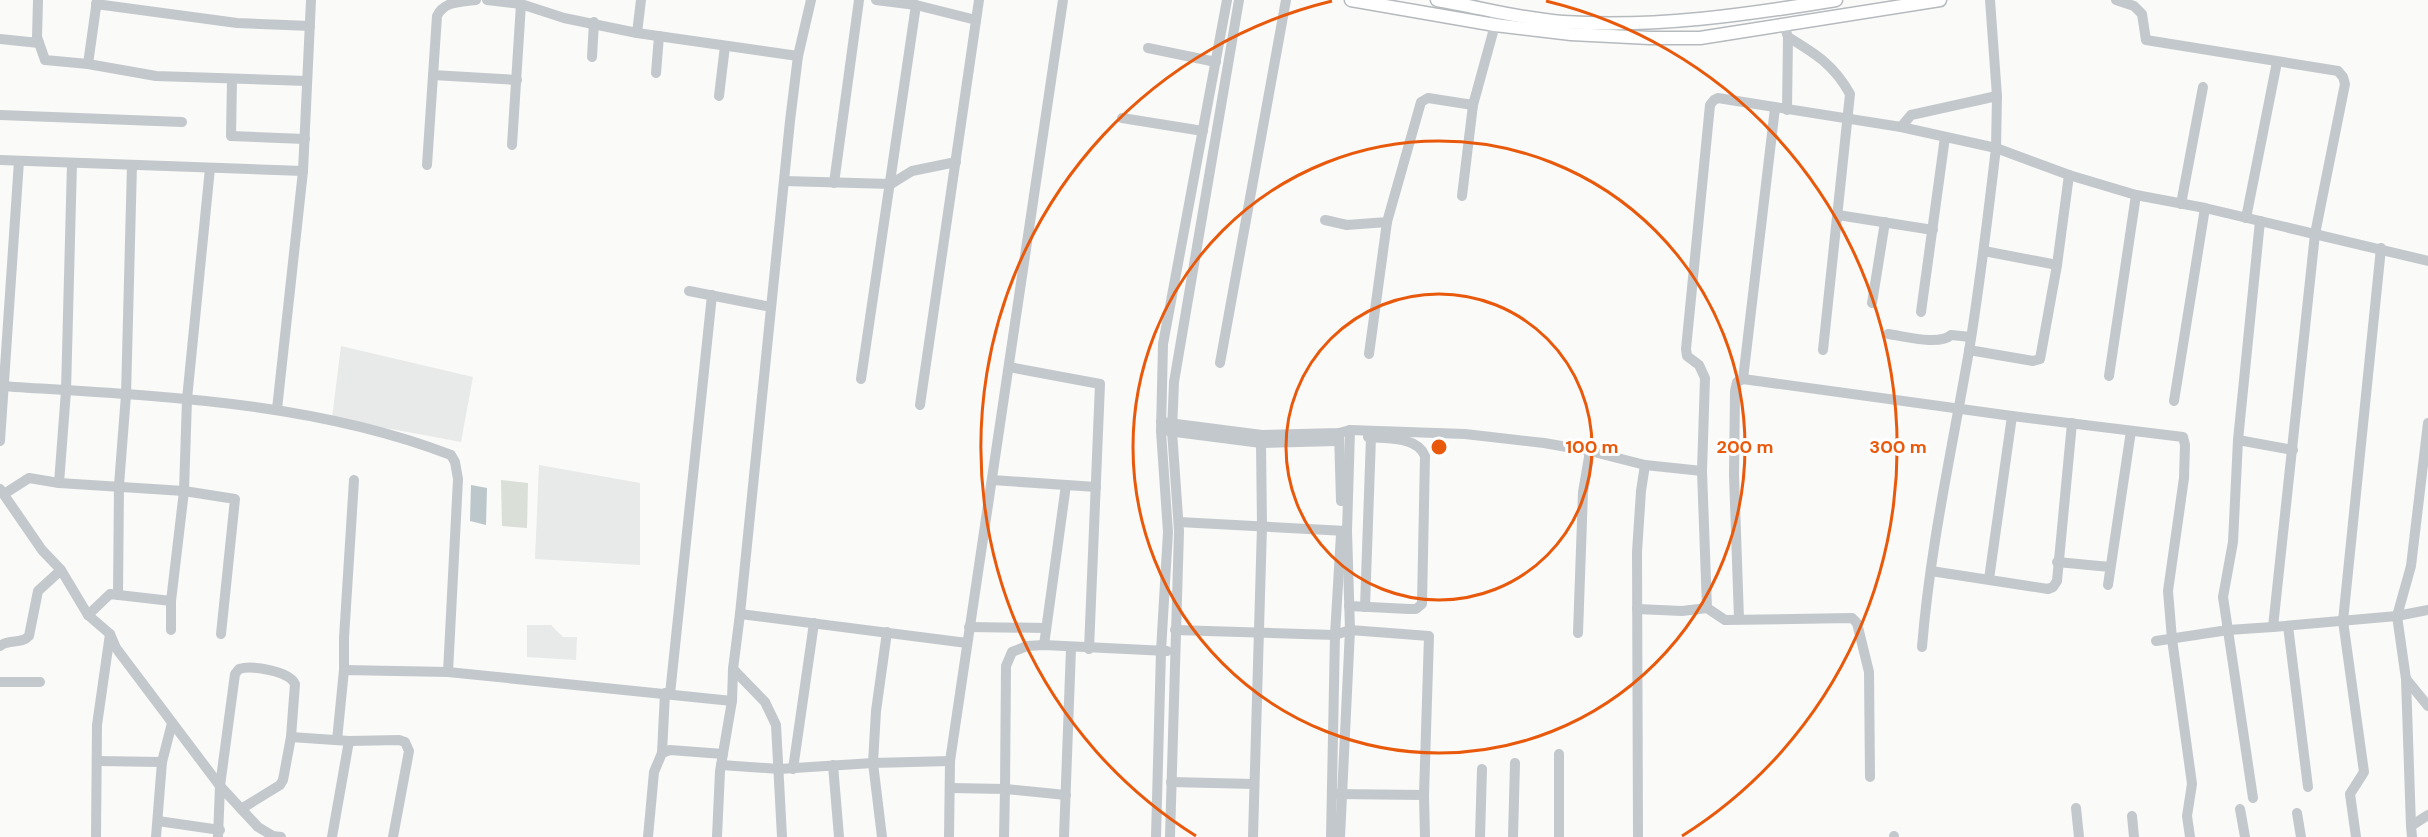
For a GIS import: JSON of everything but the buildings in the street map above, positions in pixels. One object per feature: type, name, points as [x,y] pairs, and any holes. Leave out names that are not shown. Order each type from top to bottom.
[{"type":"main road","points":[[1351,0],[1495,19],[1571,34],[1700,38],[1786,31],[1940,0]]},
{"type":"main road","points":[[1437,0],[1495,19],[1660,23],[1714,19],[1836,0]]},
{"type":"street","points":[[38,0],[37,37],[45,60],[88,64],[156,76],[307,81]]},
{"type":"street","points":[[277,409],[303,171],[311,0]]},
{"type":"street","points":[[427,165],[437,16],[446,5],[476,0]]},
{"type":"street","points":[[488,0],[521,4],[564,18],[594,22],[637,33],[798,56]]},
{"type":"street","points":[[637,33],[641,0]]},
{"type":"street","points":[[717,837],[722,760],[732,701],[733,669],[798,56],[811,0]]},
{"type":"street","points":[[834,183],[859,0]]},
{"type":"street","points":[[876,0],[916,5],[976,20]]},
{"type":"street","points":[[920,405],[980,0]]},
{"type":"street","points":[[949,837],[950,761],[1063,0]]},
{"type":"street","points":[[1156,837],[1161,651],[1168,532],[1163,344],[1227,0]]},
{"type":"street","points":[[1170,837],[1179,522],[1167,427],[1239,0]]},
{"type":"street","points":[[1220,363],[1286,0]]},
{"type":"street","points":[[1922,647],[1925,602],[1957,408],[1969,350],[1996,148],[1997,96],[1990,0]]},
{"type":"street","points":[[2116,0],[2140,10],[2146,40],[2338,72],[2345,84],[2315,234],[2273,627]]},
{"type":"street","points":[[88,64],[97,2],[237,23],[310,26]]},
{"type":"street","points":[[512,145],[521,4]]},
{"type":"street","points":[[861,379],[916,5]]},
{"type":"street","points":[[1462,196],[1473,105],[1495,19]]},
{"type":"street","points":[[592,57],[594,22]]},
{"type":"street","points":[[1786,31],[1787,110]]},
{"type":"street","points":[[1786,31],[1824,59],[1840,75],[1850,94],[1822,350]]},
{"type":"street","points":[[656,73],[659,36]]},
{"type":"street","points":[[0,39],[39,43]]},
{"type":"street","points":[[719,96],[725,46]]},
{"type":"street","points":[[1148,48],[1216,62]]},
{"type":"street","points":[[2246,218],[2277,62]]},
{"type":"street","points":[[433,75],[517,80]]},
{"type":"street","points":[[232,79],[231,136],[305,139]]},
{"type":"street","points":[[2181,204],[2204,87]]},
{"type":"street","points":[[1901,127],[1911,115],[1997,96]]},
{"type":"street","points":[[1369,354],[1387,222],[1421,102],[1428,98],[1473,105]]},
{"type":"street","points":[[1707,608],[1702,471],[1705,378],[1699,365],[1687,356],[1686,349],[1710,105],[1718,98],[1901,127],[1996,148],[2069,175],[2136,195],[2205,208],[2428,261]]},
{"type":"street","points":[[1743,379],[1775,108]]},
{"type":"street","points":[[0,115],[182,122]]},
{"type":"street","points":[[1122,118],[1203,131]]},
{"type":"street","points":[[1921,312],[1945,137]]},
{"type":"street","points":[[0,160],[303,171]]},
{"type":"street","points":[[0,441],[19,161]]},
{"type":"street","points":[[784,181],[891,184],[912,171],[956,162]]},
{"type":"street","points":[[58,483],[66,391],[72,163]]},
{"type":"street","points":[[118,595],[119,485],[126,394],[132,165]]},
{"type":"street","points":[[171,630],[171,601],[184,491],[187,399],[210,168]]},
{"type":"street","points":[[1969,350],[2034,361],[2040,359],[2057,265],[2069,175]]},
{"type":"street","points":[[2109,376],[2136,195]]},
{"type":"street","points":[[2174,401],[2205,208]]},
{"type":"street","points":[[1838,215],[1932,230]]},
{"type":"street","points":[[1325,220],[1347,225],[1387,222]]},
{"type":"street","points":[[2253,798],[2223,597],[2233,542],[2238,440],[2260,221]]},
{"type":"street","points":[[1872,303],[1885,222]]},
{"type":"street","points":[[2356,837],[2350,794],[2364,772],[2343,621],[2381,248]]},
{"type":"street","points":[[1984,251],[2057,265]]},
{"type":"street","points":[[689,291],[771,307]]},
{"type":"street","points":[[648,837],[654,772],[662,753],[712,295]]},
{"type":"street","points":[[1888,334],[1938,341],[1946,339],[1951,334],[1971,337]]},
{"type":"street","points":[[1009,367],[1100,384],[1089,649]]},
{"type":"street","points":[[1739,619],[1734,476],[1735,391],[1737,382],[1743,379],[2183,437],[2185,445],[2180,509],[2171,558],[2168,591],[2172,639],[2192,784],[2187,816],[2190,837]]},
{"type":"street","points":[[2,386],[187,399],[277,409],[389,433],[451,455],[455,462],[458,479],[448,672]]},
{"type":"street","points":[[1989,579],[2012,416]]},
{"type":"street","points":[[1931,571],[2048,589],[2054,587],[2072,423]]},
{"type":"street","points":[[2411,831],[2406,679],[2397,616],[2411,566],[2428,423]]},
{"type":"street","points":[[1167,427],[1262,435],[1371,437],[1414,443],[1421,447],[1425,456],[1422,604],[1416,609],[1349,606]]},
{"type":"street","points":[[1167,427],[1261,443],[1346,436],[1465,434],[1544,443],[1590,451],[1645,465],[1702,471]]},
{"type":"street","points":[[2108,585],[2132,431]]},
{"type":"street","points":[[1340,837],[1337,794],[1335,635],[1344,531],[1346,436]]},
{"type":"street","points":[[1365,607],[1371,437]]},
{"type":"street","points":[[2238,440],[2293,450]]},
{"type":"street","points":[[1252,837],[1262,526],[1261,443]]},
{"type":"street","points":[[1578,633],[1583,492],[1590,451]]},
{"type":"street","points":[[1638,837],[1636,609],[1641,490],[1645,465]]},
{"type":"street","points":[[221,634],[235,499],[184,491],[119,485],[58,483],[29,478],[2,491],[42,550],[60,570],[88,615],[110,633],[116,648],[220,786],[258,827],[273,837],[280,837]]},
{"type":"street","points":[[337,740],[344,670],[354,480]]},
{"type":"street","points":[[992,480],[1096,487]]},
{"type":"street","points":[[1044,645],[1066,485]]},
{"type":"street","points":[[1179,522],[1344,531]]},
{"type":"street","points":[[1331,837],[1337,794],[1350,630],[1344,531]]},
{"type":"street","points":[[2057,562],[2110,567]]},
{"type":"street","points":[[0,646],[5,642],[21,641],[29,636],[38,591],[60,570]]},
{"type":"street","points":[[88,615],[110,594],[171,601]]},
{"type":"street","points":[[1636,609],[1682,611],[1707,608],[1725,620],[1851,618],[1857,623],[1869,672],[1870,777]]},
{"type":"street","points":[[2156,641],[2228,630],[2397,616],[2428,610]]},
{"type":"street","points":[[740,614],[967,643]]},
{"type":"street","points":[[793,769],[814,623]]},
{"type":"street","points":[[2288,626],[2308,788]]},
{"type":"street","points":[[969,627],[1046,628]]},
{"type":"street","points":[[1175,630],[1335,635],[1350,630],[1428,636],[1425,837]]},
{"type":"street","points":[[882,837],[873,763],[876,711],[887,632]]},
{"type":"street","points":[[96,837],[97,724],[110,633]]},
{"type":"street","points":[[1004,837],[1006,666],[1008,658],[1018,649],[1044,645],[1089,649],[1176,651]]},
{"type":"street","points":[[1064,837],[1071,648]]},
{"type":"street","points":[[158,821],[219,833],[220,786],[234,681],[239,669],[251,667],[292,678],[295,684],[291,737],[284,780],[280,785],[241,809]]},
{"type":"street","points":[[733,669],[765,702],[776,725],[782,837]]},
{"type":"street","points":[[344,670],[448,672],[732,701]]},
{"type":"street","points":[[2406,679],[2428,706]]},
{"type":"street","points":[[0,682],[40,682]]},
{"type":"street","points":[[156,837],[162,762],[172,723]]},
{"type":"street","points":[[291,737],[405,742],[409,751],[393,837]]},
{"type":"street","points":[[332,837],[349,741]]},
{"type":"street","points":[[662,753],[670,750],[779,770],[833,765],[950,761]]},
{"type":"street","points":[[1559,754],[1559,837]]},
{"type":"street","points":[[97,761],[162,762]]},
{"type":"street","points":[[1513,837],[1515,763]]},
{"type":"street","points":[[833,765],[839,837]]},
{"type":"street","points":[[1480,837],[1482,769]]},
{"type":"street","points":[[1172,782],[1254,784]]},
{"type":"street","points":[[951,788],[1005,789],[1066,795]]},
{"type":"street","points":[[1337,794],[1424,795]]},
{"type":"street","points":[[2076,808],[2079,837]]},
{"type":"street","points":[[2240,809],[2245,837]]},
{"type":"street","points":[[2297,813],[2301,837]]},
{"type":"street","points":[[2411,831],[2428,815]]},
{"type":"street","points":[[2132,816],[2134,837]]},
{"type":"shaded area","points":[[341,346],[473,377],[461,442],[332,418]]},
{"type":"shaded area","points":[[539,465],[640,483],[640,565],[535,559]]},
{"type":"shaded area","points":[[501,480],[528,483],[527,528],[502,526]]},
{"type":"shaded area","points":[[471,485],[487,488],[486,525],[470,521]]},
{"type":"shaded area","points":[[527,625],[551,625],[563,637],[577,637],[576,660],[527,657]]}]
